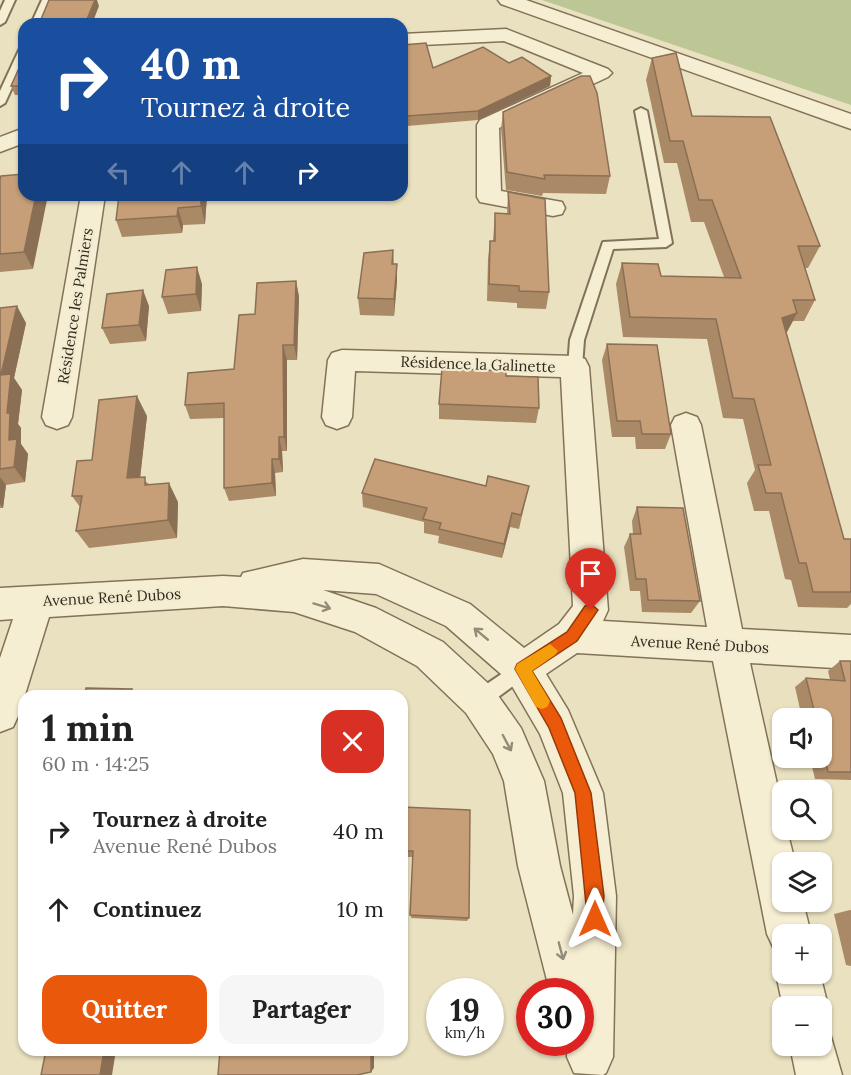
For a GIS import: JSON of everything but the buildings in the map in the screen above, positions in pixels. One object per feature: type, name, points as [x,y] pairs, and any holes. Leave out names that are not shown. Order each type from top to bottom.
[{"type":"street","points":[[508,0],[851,122]]},
{"type":"street","points":[[408,40],[506,35],[601,73],[488,125],[489,197],[553,208]]},
{"type":"street","points":[[0,145],[18,138]]},
{"type":"street","name":"Résidence les Palmiers","points":[[57,417],[92,201]]},
{"type":"street","name":"Résidence la Galinette","points":[[337,417],[342,360],[575,367],[591,610],[572,636]]},
{"type":"street","points":[[686,425],[728,646],[787,924]]},
{"type":"street","name":"Avenue René Dubos","points":[[223,591],[303,574],[379,579],[458,615],[522,669],[555,723],[583,793],[595,896],[591,978]]},
{"type":"street","name":"Avenue René Dubos","points":[[0,604],[223,591],[294,597],[364,619],[430,654],[479,700],[507,741],[524,781],[539,866],[568,978]]},
{"type":"street","points":[[0,714],[36,602]]},
{"type":"street","points":[[522,669],[572,636]]},
{"type":"street","name":"Avenue René Dubos","points":[[572,636],[851,652]]},
{"type":"street","points":[[815,1056],[819,1075]]},
{"type":"lane","points":[[0,22],[10,0]]},
{"type":"lane","points":[[39,18],[47,0]]},
{"type":"lane","points":[[0,103],[18,63]]},
{"type":"lane","points":[[575,367],[577,340],[608,245],[666,243],[641,111]]},
{"type":"lane","points":[[479,700],[522,669]]},
{"type":"green space","points":[[542,0],[851,0],[851,105]]},
{"type":"slow traffic","points":[[542,701],[522,669],[550,651]]},
{"type":"route","points":[[591,610],[572,636],[522,669],[555,723],[583,793],[595,896],[595,919]]}]
